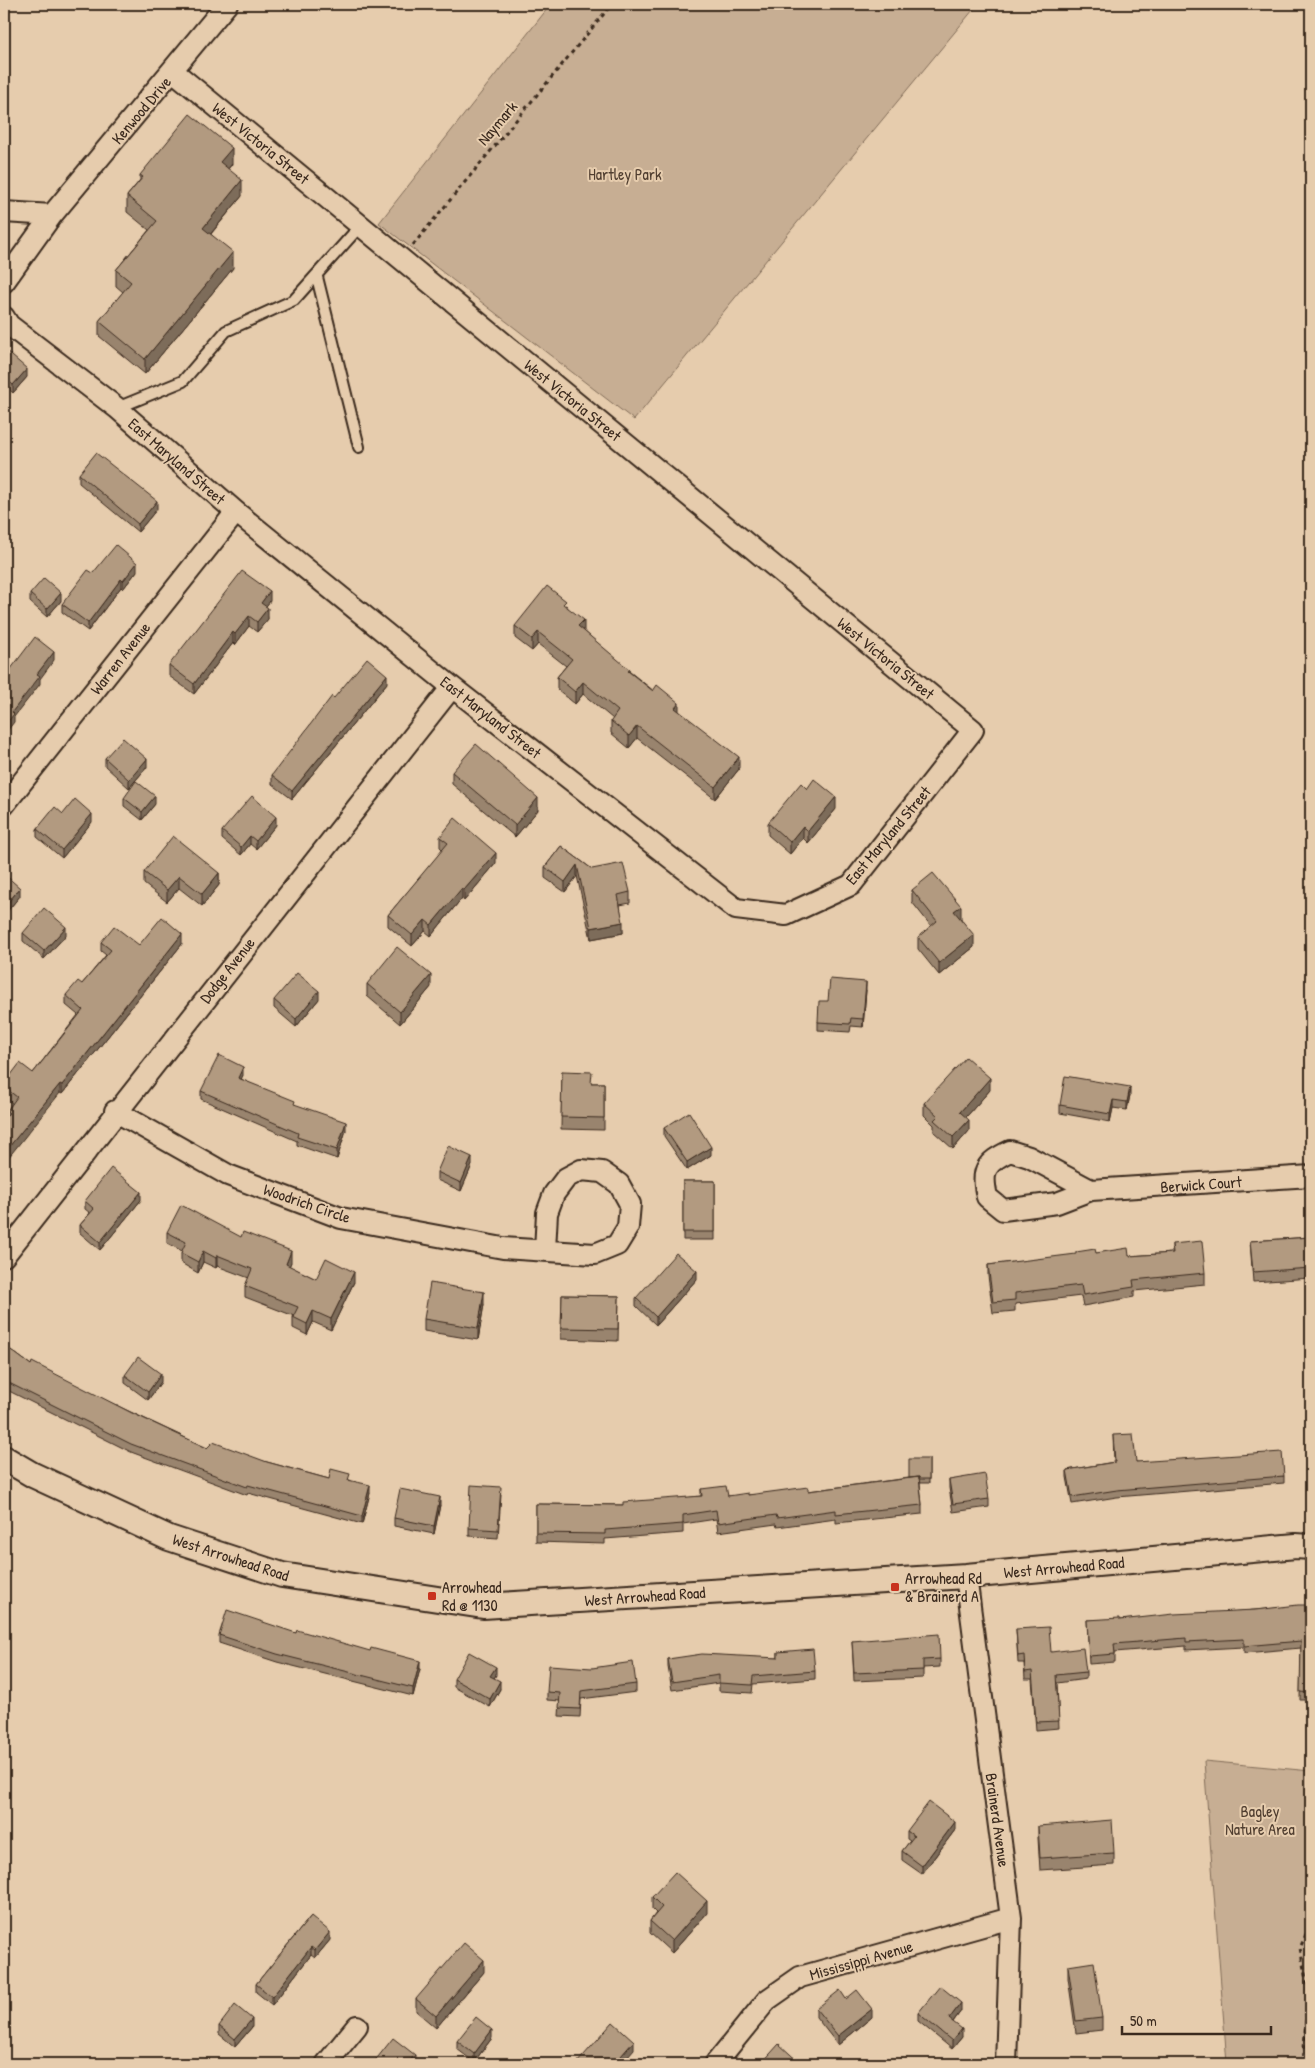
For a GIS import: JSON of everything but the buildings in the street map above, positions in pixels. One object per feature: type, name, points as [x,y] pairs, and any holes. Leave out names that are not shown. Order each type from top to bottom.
[{"type":"street","name":"Kenwood Drive","points":[[4,282],[52,215],[228,4]]},
{"type":"street","name":"West Victoria Street","points":[[173,71],[973,730]]},
{"type":"street","points":[[4,212],[52,215]]},
{"type":"street","name":"East Maryland Street","points":[[4,317],[9,325],[117,408],[236,512],[452,686],[736,909],[786,915],[851,885],[973,730]]},
{"type":"street","name":"Warren Avenue","points":[[4,805],[236,512]]},
{"type":"street","name":"Dodge Avenue","points":[[4,1256],[115,1111],[452,686]]},
{"type":"street","name":"Woodrich Circle","points":[[115,1111],[228,1174],[341,1218],[503,1248],[595,1254],[618,1245],[628,1227],[630,1204],[619,1184],[602,1172],[581,1170],[566,1178],[554,1194],[547,1213],[545,1250]]},
{"type":"street","name":"Berwick Court","points":[[1091,1190],[1029,1157],[1010,1151],[991,1160],[982,1177],[987,1197],[1003,1210],[1057,1203],[1091,1190],[1311,1176]]},
{"type":"street","name":"West Arrowhead Road","points":[[4,1458],[33,1475],[169,1538],[282,1575],[482,1606],[966,1576],[1296,1546],[1311,1547]]},
{"type":"street","name":"Brainerd Avenue","points":[[966,1576],[1011,1918],[1006,2064]]},
{"type":"street","name":"Mississippi Avenue","points":[[715,2064],[767,2000],[800,1977],[1011,1918]]},
{"type":"street","points":[[326,2064],[357,2026]]},
{"type":"lane","points":[[117,408],[183,381],[226,331],[294,300],[318,277],[361,225]]},
{"type":"lane","points":[[318,277],[358,447]]},
{"type":"path","name":"Naymark","points":[[402,259],[612,4]]},
{"type":"path","points":[[1303,2064],[1308,1990],[1300,1948],[1311,1923]]},
{"type":"green space","name":"Hartley Park","points":[[551,4],[978,4],[634,420],[379,223]]},
{"type":"green space","name":"Bagley Nature Area","points":[[1204,1761],[1311,1771],[1311,2064],[1227,2064]]},
{"type":"place","name":"Arrowhead Rd & Brainerd A","points":[[895,1587]]},
{"type":"place","name":"Arrowhead Rd @ 1130","points":[[432,1596]]}]
